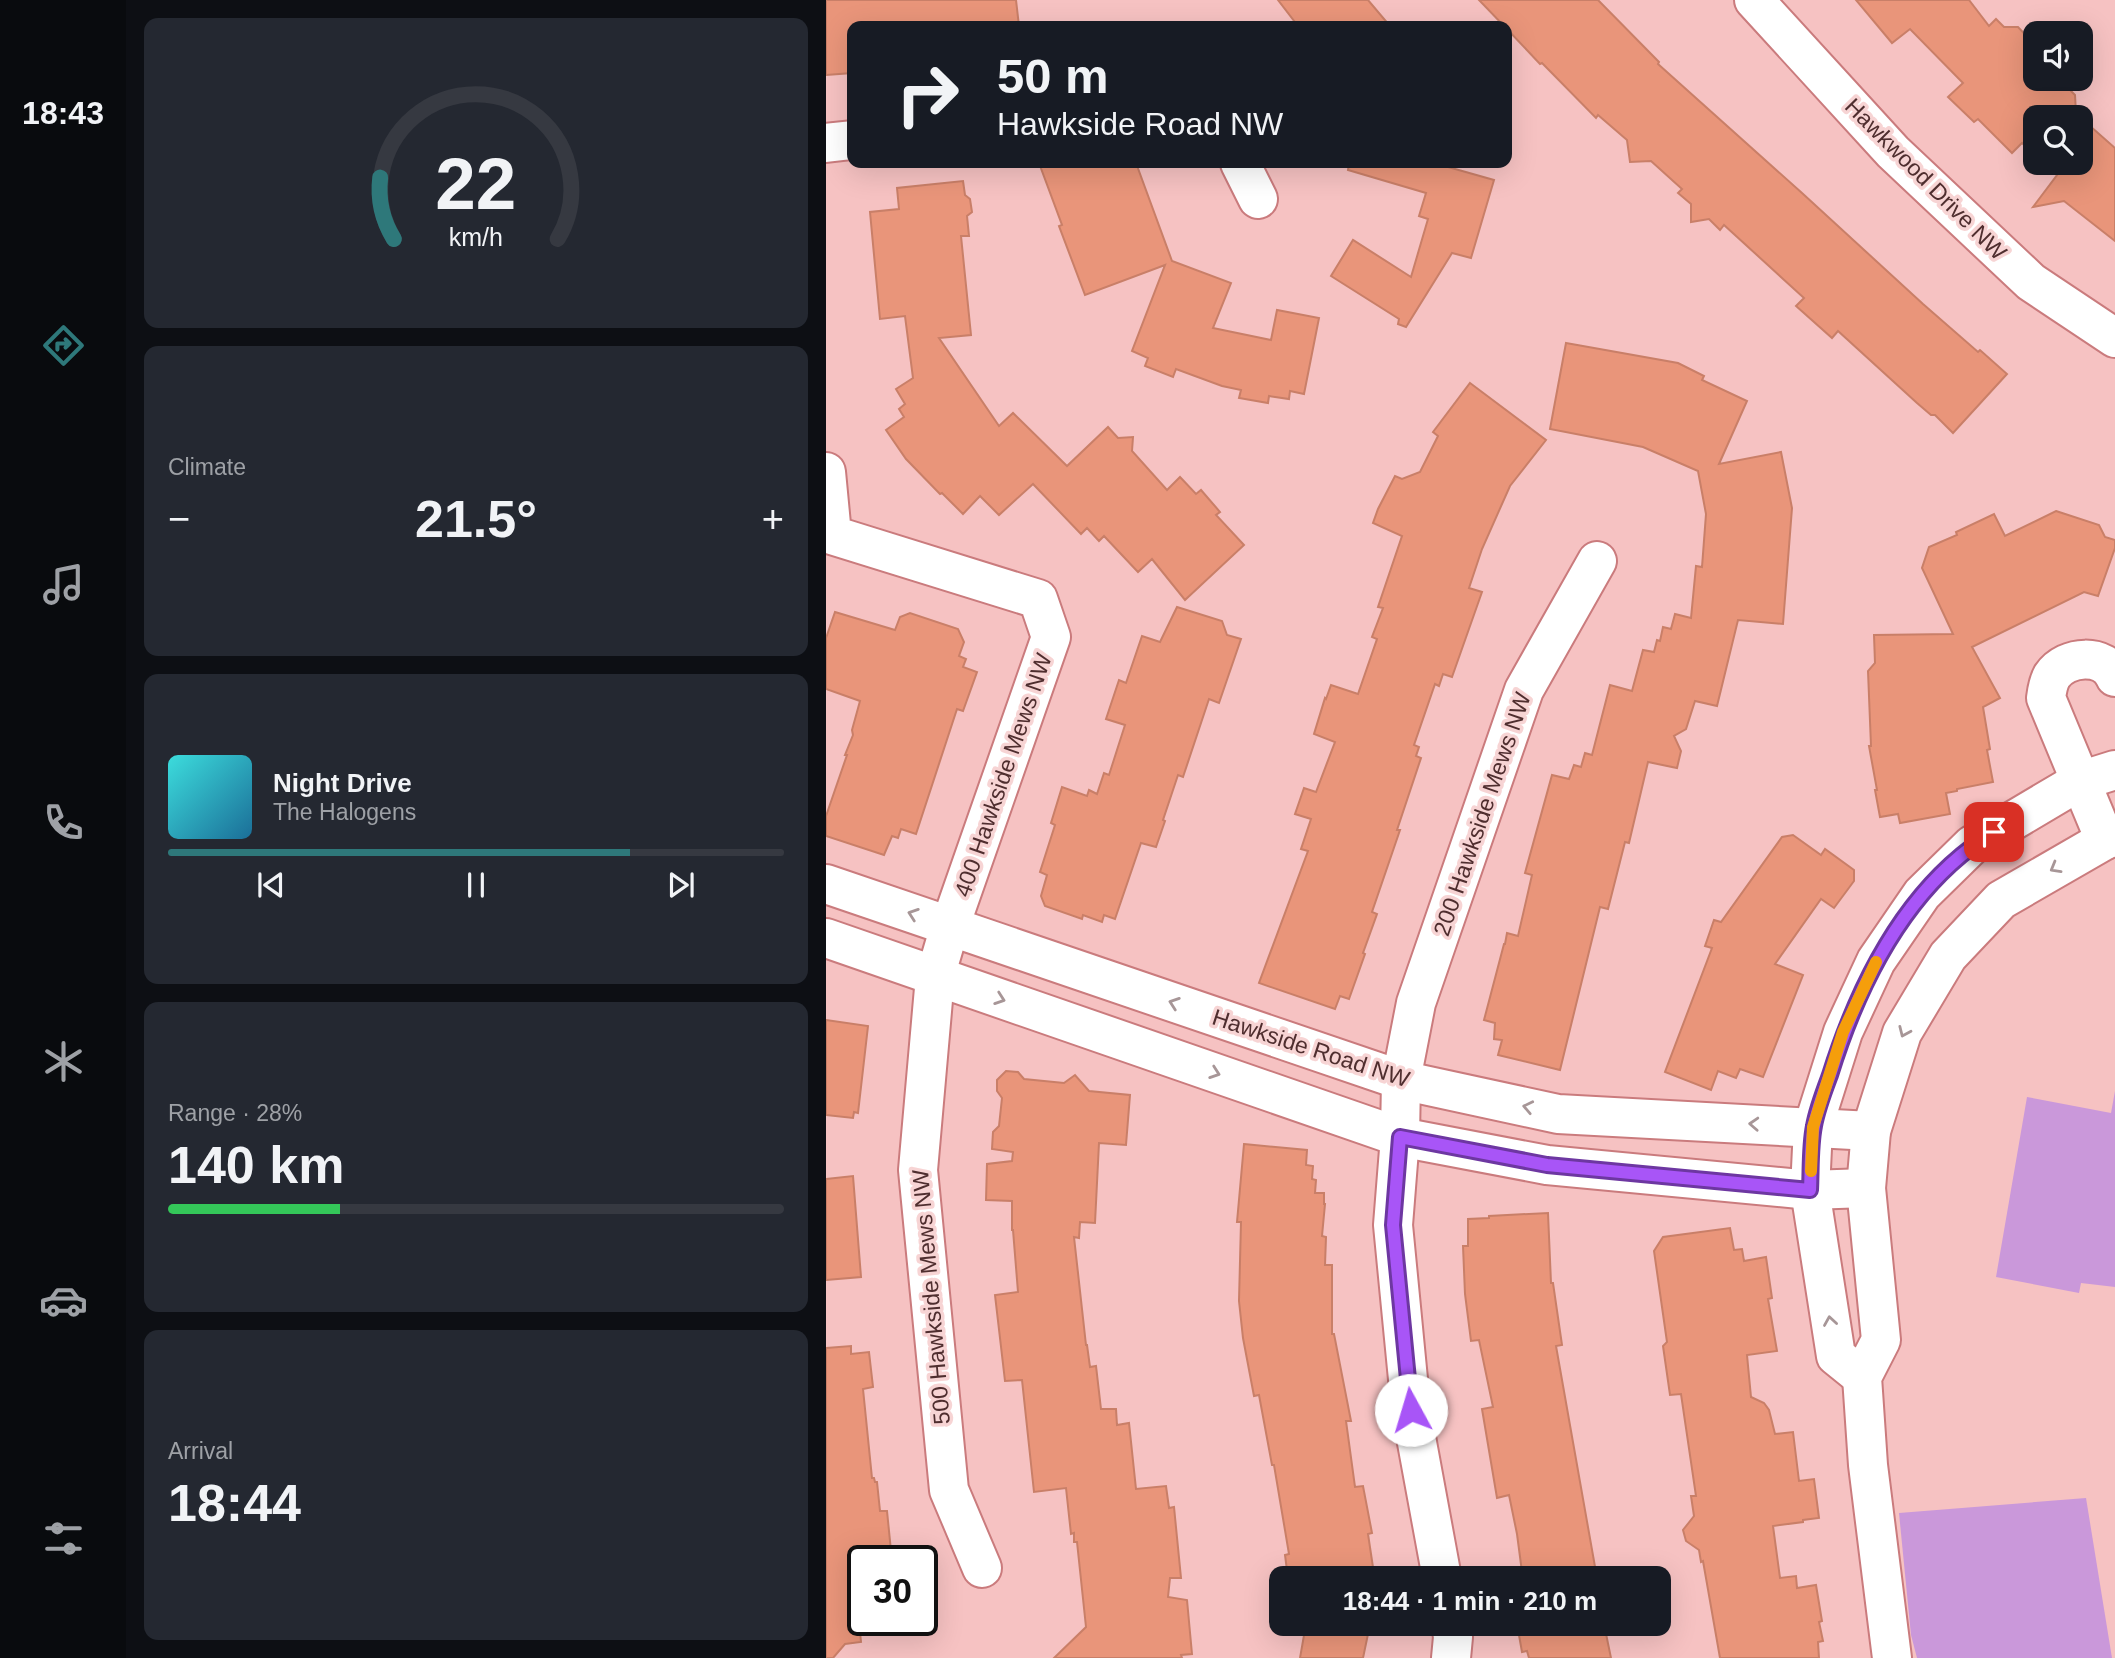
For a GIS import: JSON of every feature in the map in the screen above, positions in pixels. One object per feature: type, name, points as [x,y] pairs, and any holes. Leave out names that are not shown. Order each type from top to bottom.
[{"type":"street","name":"Hawkwood Drive NW","points":[[1754,0],[1893,152],[2031,282],[2115,338]]},
{"type":"street","points":[[826,143],[847,141]]},
{"type":"street","points":[[1242,168],[1258,199]]},
{"type":"street","name":"400 Hawkside Mews NW","points":[[826,472],[832,535],[1038,598],[1051,637],[950,926],[935,977]]},
{"type":"street","name":"200 Hawkside Mews NW","points":[[1440,1566],[1411,1410],[1393,1225],[1400,1137],[1401,1080],[1416,1003],[1524,690],[1597,561]]},
{"type":"street","points":[[1892,1658],[1868,1465],[1862,1377],[1881,1340],[1866,1188],[1871,1131],[1902,1033],[1948,956],[2001,900],[2110,838],[2097,776],[2046,698],[2054,673],[2064,665],[2080,660],[2098,660],[2112,670],[2115,677]]},
{"type":"street","points":[[1862,1377],[1836,1356],[1810,1190],[1813,1127],[1843,1032],[1876,961],[1922,894],[1972,845],[2097,776]]},
{"type":"street","name":"Hawkside Road NW","points":[[826,884],[1401,1080],[1558,1114],[1871,1131]]},
{"type":"street","points":[[826,938],[1400,1137],[1547,1165],[1810,1190],[1866,1188]]},
{"type":"street","name":"500 Hawkside Mews NW","points":[[935,977],[918,1170],[949,1490],[982,1568]]},
{"type":"street","points":[[1451,1658],[1453,1636]]},
{"type":"shaded area","points":[[2115,1091],[2115,1287],[2081,1283],[2079,1293],[1996,1277],[2027,1097],[2111,1113]]},
{"type":"shaded area","points":[[2086,1498],[2112,1658],[1917,1658],[1911,1635],[1899,1513]]},
{"type":"building","points":[[826,0],[1016,0],[1018,21],[847,21],[847,73],[826,75]]},
{"type":"building","points":[[1278,0],[1368,0],[1386,21],[1294,21]]},
{"type":"building","points":[[1479,0],[1598,0],[1658,64],[1923,304],[2007,374],[1953,433],[1838,331],[1832,338],[1796,306],[1804,298],[1724,225],[1720,230],[1709,219],[1691,222],[1691,204],[1678,193],[1682,189],[1651,161],[1630,162],[1627,140],[1598,115],[1596,118],[1542,63],[1540,64],[1512,34],[1512,21],[1499,21]]},
{"type":"building","points":[[1856,0],[1969,0],[1989,26],[1996,19],[2004,27],[2018,27],[2023,32],[2023,91],[2071,91],[2075,95],[2076,105],[2023,105],[2023,144],[2012,153],[1978,119],[1974,122],[1948,97],[1963,83],[1910,29],[1892,43]]},
{"type":"building","points":[[2093,129],[2115,148],[2115,241],[2064,201],[2033,207],[2057,175],[2093,175]]},
{"type":"building","points":[[1041,168],[1138,168],[1172,261],[1231,283],[1213,328],[1271,340],[1277,310],[1319,318],[1304,394],[1290,391],[1289,399],[1269,396],[1268,403],[1239,398],[1241,390],[1176,369],[1173,377],[1145,366],[1148,358],[1132,351],[1165,265],[1085,295],[1059,226],[1062,225]]},
{"type":"building","points":[[1452,168],[1494,180],[1471,258],[1452,253],[1406,327],[1398,324],[1399,319],[1331,276],[1353,240],[1411,277],[1428,219],[1419,216],[1426,193],[1348,170]]},
{"type":"building","points":[[963,181],[972,212],[967,216],[969,236],[961,236],[971,335],[939,338],[999,426],[1013,413],[1067,466],[1108,427],[1118,438],[1133,437],[1132,451],[1167,490],[1180,477],[1196,494],[1201,490],[1220,512],[1216,515],[1244,545],[1185,600],[1152,559],[1138,572],[1104,536],[1099,541],[1087,528],[1081,534],[1033,484],[999,515],[980,496],[963,514],[906,459],[886,430],[904,417],[899,409],[905,404],[896,389],[913,378],[905,316],[880,319],[870,212],[899,209],[897,188]]},
{"type":"building","points":[[1566,343],[1678,363],[1704,376],[1702,380],[1747,401],[1719,464],[1781,452],[1792,508],[1783,624],[1738,620],[1717,706],[1695,701],[1686,729],[1674,736],[1681,751],[1677,768],[1648,762],[1629,843],[1625,842],[1608,909],[1600,907],[1560,1070],[1498,1055],[1502,1040],[1494,1039],[1495,1023],[1484,1020],[1507,933],[1518,936],[1532,875],[1525,873],[1552,775],[1569,779],[1574,765],[1581,767],[1585,753],[1592,755],[1610,685],[1632,691],[1643,650],[1654,652],[1663,627],[1671,629],[1675,614],[1691,618],[1696,566],[1702,567],[1706,514],[1698,471],[1643,447],[1550,429]]},
{"type":"building","points":[[1470,383],[1546,440],[1510,486],[1482,549],[1469,588],[1482,592],[1452,677],[1443,674],[1439,686],[1435,684],[1414,745],[1419,747],[1416,756],[1421,758],[1372,912],[1377,914],[1363,953],[1365,954],[1349,999],[1340,996],[1335,1009],[1259,983],[1308,851],[1301,849],[1311,819],[1295,814],[1304,788],[1316,792],[1335,742],[1314,734],[1331,685],[1358,694],[1377,639],[1372,637],[1383,608],[1378,607],[1402,536],[1373,523],[1378,509],[1395,476],[1402,479],[1420,472],[1438,436],[1433,432]]},
{"type":"building","points":[[2056,511],[2099,525],[2105,537],[2115,540],[2115,548],[2098,596],[2084,592],[1972,647],[2000,698],[1983,707],[1993,782],[1946,793],[1950,814],[1900,823],[1898,814],[1880,817],[1869,746],[1868,671],[1875,663],[1874,635],[1953,634],[1922,568],[1929,547],[1994,514],[2005,536]]},
{"type":"building","points":[[1177,607],[1222,621],[1227,635],[1241,639],[1219,703],[1209,699],[1183,777],[1178,775],[1156,847],[1141,843],[1115,919],[1104,915],[1102,922],[1083,915],[1082,919],[1045,906],[1041,896],[1047,875],[1040,872],[1055,825],[1051,823],[1062,787],[1087,796],[1089,790],[1097,794],[1104,773],[1109,775],[1125,725],[1106,719],[1119,680],[1126,683],[1142,636],[1160,642]]},
{"type":"building","points":[[835,612],[895,630],[900,617],[910,613],[958,629],[964,642],[959,656],[966,659],[963,667],[977,672],[963,711],[957,709],[916,834],[901,829],[898,838],[892,836],[884,855],[826,836],[826,816],[853,735],[860,701],[826,689],[826,638]]},
{"type":"building","points":[[1793,835],[1821,855],[1825,849],[1854,870],[1854,881],[1834,908],[1821,899],[1775,964],[1803,975],[1763,1077],[1740,1069],[1736,1078],[1718,1071],[1711,1090],[1665,1072],[1712,948],[1705,946],[1714,920],[1721,922],[1782,837]]},
{"type":"building","points":[[826,1020],[868,1026],[858,1113],[854,1112],[853,1118],[826,1115]]},
{"type":"building","points":[[1006,1071],[1018,1072],[1024,1079],[1064,1083],[1075,1075],[1089,1091],[1130,1095],[1126,1145],[1099,1143],[1095,1223],[1080,1222],[1079,1238],[1074,1237],[1086,1345],[1090,1367],[1096,1366],[1101,1409],[1116,1409],[1117,1425],[1129,1423],[1136,1489],[1166,1486],[1169,1508],[1174,1507],[1181,1578],[1170,1578],[1168,1597],[1187,1600],[1192,1654],[1181,1655],[1182,1658],[1054,1658],[1086,1627],[1077,1542],[1074,1542],[1074,1533],[1071,1534],[1066,1488],[1034,1492],[1022,1380],[1005,1381],[995,1295],[1018,1292],[1012,1201],[986,1200],[987,1164],[1012,1161],[1013,1152],[992,1149],[993,1132],[999,1126],[1002,1098],[997,1091],[997,1080]]},
{"type":"building","points":[[1244,1144],[1307,1150],[1306,1165],[1313,1166],[1315,1193],[1324,1193],[1322,1236],[1326,1237],[1325,1265],[1332,1265],[1332,1334],[1351,1421],[1346,1421],[1355,1487],[1363,1486],[1372,1533],[1368,1534],[1373,1566],[1286,1566],[1285,1555],[1289,1554],[1274,1465],[1259,1395],[1254,1396],[1243,1338],[1239,1301],[1241,1222],[1237,1222]]},
{"type":"building","points":[[853,1176],[861,1277],[826,1280],[826,1179]]},
{"type":"building","points":[[1548,1213],[1551,1283],[1562,1345],[1556,1346],[1595,1566],[1521,1566],[1509,1495],[1497,1498],[1482,1409],[1493,1407],[1479,1340],[1471,1341],[1463,1246],[1468,1246],[1468,1219]]},
{"type":"building","points":[[1730,1228],[1734,1250],[1742,1249],[1744,1261],[1766,1257],[1772,1298],[1768,1299],[1777,1351],[1747,1355],[1751,1397],[1764,1403],[1769,1410],[1775,1434],[1793,1432],[1799,1481],[1814,1479],[1819,1518],[1773,1526],[1780,1578],[1796,1576],[1797,1588],[1816,1585],[1823,1641],[1818,1642],[1819,1658],[1720,1658],[1703,1561],[1701,1562],[1699,1550],[1686,1541],[1683,1530],[1694,1516],[1691,1496],[1696,1496],[1681,1394],[1670,1395],[1663,1346],[1667,1342],[1654,1251],[1663,1237]]},
{"type":"building","points":[[851,1346],[851,1354],[869,1352],[873,1387],[863,1389],[872,1478],[877,1482],[880,1511],[887,1511],[890,1545],[847,1545],[847,1636],[860,1636],[861,1642],[845,1644],[833,1658],[826,1658],[826,1348]]},
{"type":"building","points":[[1304,1636],[1368,1636],[1363,1658],[1300,1658]]},
{"type":"building","points":[[1519,1636],[1606,1636],[1611,1658],[1529,1658],[1527,1651],[1522,1652]]},
{"type":"slow traffic","points":[[1811,1171],[1813,1127],[1843,1032],[1876,962]]},
{"type":"route","points":[[1411,1410],[1393,1225],[1400,1137],[1547,1165],[1810,1190],[1813,1127],[1843,1032],[1876,961],[1922,894],[1972,845],[1994,832]]}]
